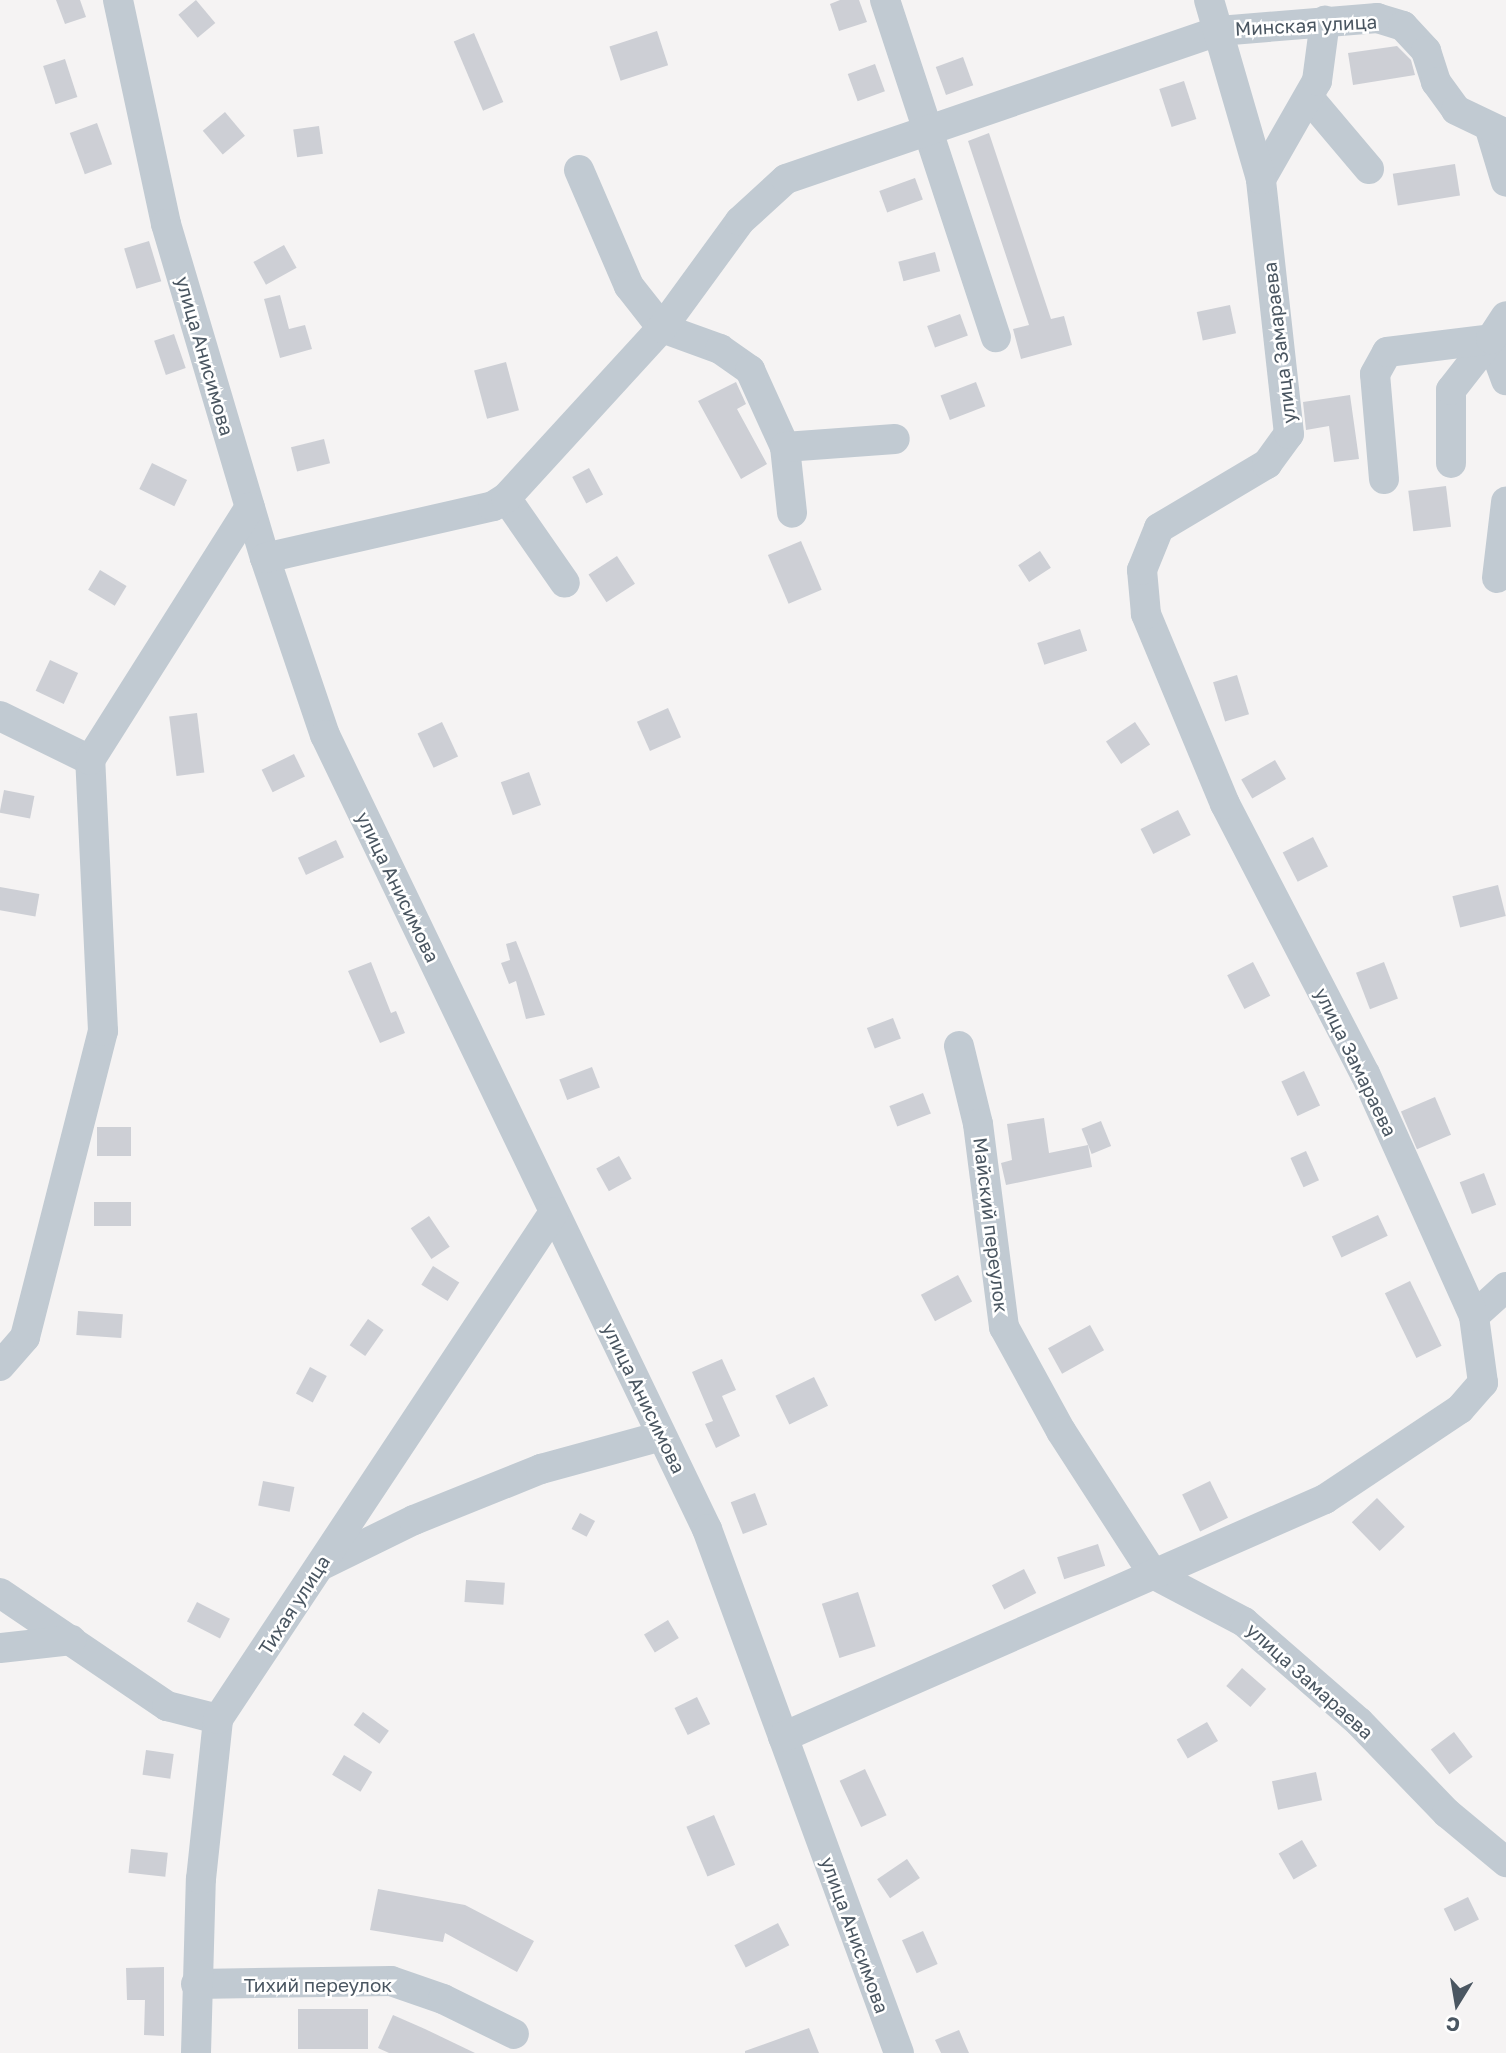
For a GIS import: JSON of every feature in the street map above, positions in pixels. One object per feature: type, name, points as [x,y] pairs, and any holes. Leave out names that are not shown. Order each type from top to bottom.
[{"type":"street","name":"улица Анисимова","points":[[118,0],[166,224],[265,558],[325,735],[706,1529],[899,2053]]},
{"type":"street","points":[[885,0],[931,130],[996,337]]},
{"type":"street","name":"улица Замараева","points":[[1153,1574],[1325,1499],[1460,1409],[1483,1383],[1474,1316],[1365,1074],[1225,804],[1146,614],[1142,570],[1159,528],[1267,464],[1289,434],[1261,179],[1209,0]]},
{"type":"street","points":[[1377,18],[1406,0]]},
{"type":"street","name":"Минская улица","points":[[506,498],[662,328],[740,221],[786,179],[1219,31],[1325,21],[1377,18],[1403,26],[1426,51],[1436,82],[1456,110],[1498,131]]},
{"type":"street","points":[[1261,179],[1317,80],[1325,21]]},
{"type":"street","points":[[1309,98],[1369,169]]},
{"type":"street","points":[[1498,131],[1506,182]]},
{"type":"street","points":[[579,170],[629,286],[662,328],[720,349],[750,370],[785,447],[792,513]]},
{"type":"street","points":[[1499,327],[1506,380]]},
{"type":"street","points":[[1451,463],[1451,390],[1499,327]]},
{"type":"street","points":[[1384,479],[1375,374],[1387,352],[1499,327]]},
{"type":"street","points":[[785,447],[895,439]]},
{"type":"street","points":[[265,558],[493,506],[506,498],[565,583]]},
{"type":"street","points":[[1497,578],[1506,502]]},
{"type":"street","points":[[0,1366],[25,1337],[103,1031],[90,760],[250,507]]},
{"type":"street","points":[[0,716],[90,760]]},
{"type":"street","name":"Майский переулок","points":[[959,1046],[978,1124],[1004,1327],[1061,1431],[1153,1574]]},
{"type":"street","name":"Тихая улица","points":[[196,2053],[195,1984],[219,1719],[554,1212]]},
{"type":"street","points":[[1474,1316],[1506,1287]]},
{"type":"street","points":[[320,1566],[414,1520],[541,1469],[662,1436]]},
{"type":"street","points":[[783,1737],[1153,1574]]},
{"type":"street","name":"улица Замараева","points":[[1153,1574],[1244,1622],[1359,1722],[1447,1813],[1506,1862]]},
{"type":"street","points":[[0,1593],[167,1706],[219,1719]]},
{"type":"street","points":[[0,1648],[72,1640]]},
{"type":"street","name":"Тихий переулок","points":[[195,1984],[391,1981],[443,1999],[514,2034]]},
{"type":"building","points":[[56,0],[80,0],[86,17],[65,24]]},
{"type":"building","points":[[196,0],[215,23],[198,38],[178,15]]},
{"type":"building","points":[[840,0],[859,0],[867,22],[839,31],[830,4]]},
{"type":"building","points":[[657,31],[668,65],[621,81],[609,46]]},
{"type":"building","points":[[474,33],[503,102],[483,111],[454,42]]},
{"type":"building","points":[[1397,46],[1411,60],[1415,75],[1353,85],[1348,53]]},
{"type":"building","points":[[963,57],[973,85],[946,95],[936,67]]},
{"type":"building","points":[[65,59],[77,97],[55,104],[43,66]]},
{"type":"building","points":[[875,64],[885,91],[858,101],[848,74]]},
{"type":"building","points":[[1184,81],[1196,119],[1172,127],[1159,89]]},
{"type":"building","points":[[225,112],[245,136],[223,154],[203,131]]},
{"type":"building","points":[[97,123],[112,164],[85,174],[70,133]]},
{"type":"building","points":[[319,126],[323,154],[297,157],[293,130]]},
{"type":"building","points":[[989,133],[1051,319],[1064,316],[1072,345],[1021,359],[1013,329],[1029,325],[968,141]]},
{"type":"building","points":[[1455,164],[1460,196],[1398,205],[1393,174]]},
{"type":"building","points":[[915,178],[923,200],[887,213],[879,191]]},
{"type":"building","points":[[149,241],[161,281],[136,289],[124,249]]},
{"type":"building","points":[[284,245],[297,268],[266,285],[253,262]]},
{"type":"building","points":[[935,252],[940,271],[903,281],[898,262]]},
{"type":"building","points":[[280,295],[289,329],[305,325],[312,349],[280,358],[264,299]]},
{"type":"building","points":[[1230,305],[1236,333],[1203,340],[1197,312]]},
{"type":"building","points":[[960,314],[968,336],[935,348],[927,326]]},
{"type":"building","points":[[174,334],[186,368],[166,375],[154,341]]},
{"type":"building","points":[[506,362],[519,410],[487,419],[474,371]]},
{"type":"building","points":[[736,382],[746,404],[737,409],[767,464],[741,479],[698,401]]},
{"type":"building","points":[[976,382],[985,406],[950,420],[941,396]]},
{"type":"building","points":[[1350,395],[1359,459],[1334,462],[1329,426],[1306,430],[1303,402]]},
{"type":"building","points":[[324,439],[330,463],[297,471],[291,447]]},
{"type":"building","points":[[152,463],[187,480],[174,506],[139,489]]},
{"type":"building","points":[[589,468],[603,494],[586,503],[572,477]]},
{"type":"building","points":[[1446,486],[1451,527],[1413,531],[1408,491]]},
{"type":"building","points":[[801,541],[822,590],[789,604],[768,555]]},
{"type":"building","points":[[1040,551],[1051,568],[1029,582],[1018,565]]},
{"type":"building","points":[[617,556],[635,584],[606,602],[588,575]]},
{"type":"building","points":[[100,570],[127,586],[115,606],[88,590]]},
{"type":"building","points":[[1080,629],[1087,651],[1044,665],[1037,643]]},
{"type":"building","points":[[50,660],[78,673],[64,704],[36,691]]},
{"type":"building","points":[[1237,675],[1249,714],[1225,722],[1213,682]]},
{"type":"building","points":[[668,708],[681,737],[650,751],[637,722]]},
{"type":"building","points":[[197,713],[204,773],[177,776],[169,716]]},
{"type":"building","points":[[442,722],[458,756],[434,768],[418,733]]},
{"type":"building","points":[[1135,722],[1150,744],[1121,764],[1106,742]]},
{"type":"building","points":[[294,754],[305,776],[273,792],[262,770]]},
{"type":"building","points":[[1275,760],[1286,779],[1252,799],[1241,780]]},
{"type":"building","points":[[529,772],[541,805],[513,815],[501,782]]},
{"type":"building","points":[[4,790],[34,796],[30,818],[0,813]]},
{"type":"building","points":[[1178,810],[1191,835],[1153,854],[1141,829]]},
{"type":"building","points":[[1313,837],[1328,866],[1298,882],[1283,852]]},
{"type":"building","points":[[336,840],[344,857],[306,875],[298,858]]},
{"type":"building","points":[[1498,885],[1506,916],[1460,927],[1452,896]]},
{"type":"building","points":[[0,887],[39,894],[35,917],[0,910]]},
{"type":"building","points":[[516,941],[545,1015],[526,1019],[516,981],[509,984],[501,963],[510,960],[506,944]]},
{"type":"building","points":[[371,962],[391,1013],[396,1011],[405,1033],[380,1043],[348,971]]},
{"type":"building","points":[[1253,962],[1270,996],[1244,1009],[1227,975]]},
{"type":"building","points":[[1384,962],[1398,998],[1370,1009],[1356,973]]},
{"type":"building","points":[[893,1018],[901,1039],[875,1049],[867,1028]]},
{"type":"building","points":[[592,1067],[600,1088],[567,1100],[559,1080]]},
{"type":"building","points":[[1304,1071],[1320,1105],[1297,1116],[1281,1082]]},
{"type":"building","points":[[923,1093],[931,1114],[897,1126],[889,1106]]},
{"type":"building","points":[[1435,1097],[1451,1135],[1417,1149],[1401,1111]]},
{"type":"building","points":[[1044,1118],[1049,1153],[1088,1145],[1092,1167],[1006,1185],[1001,1163],[1012,1160],[1007,1124]]},
{"type":"building","points":[[1101,1121],[1111,1146],[1092,1154],[1082,1129]]},
{"type":"building","points":[[97,1127],[131,1127],[131,1156],[97,1156]]},
{"type":"building","points":[[1306,1151],[1319,1180],[1303,1187],[1290,1158]]},
{"type":"building","points":[[619,1156],[632,1179],[609,1191],[596,1169]]},
{"type":"building","points":[[1484,1173],[1496,1205],[1472,1214],[1460,1182]]},
{"type":"building","points":[[94,1202],[131,1202],[131,1226],[94,1226]]},
{"type":"building","points":[[1378,1215],[1388,1236],[1341,1257],[1332,1237]]},
{"type":"building","points":[[429,1216],[450,1247],[431,1259],[411,1228]]},
{"type":"building","points":[[433,1266],[459,1282],[448,1301],[421,1285]]},
{"type":"building","points":[[958,1275],[972,1301],[935,1321],[921,1295]]},
{"type":"building","points":[[1410,1281],[1442,1346],[1416,1358],[1385,1293]]},
{"type":"building","points":[[78,1311],[123,1314],[121,1338],[76,1335]]},
{"type":"building","points":[[368,1319],[384,1330],[365,1356],[350,1345]]},
{"type":"building","points":[[1090,1325],[1104,1350],[1062,1374],[1048,1348]]},
{"type":"building","points":[[722,1359],[736,1390],[722,1396],[740,1436],[716,1448],[705,1424],[713,1421],[692,1372]]},
{"type":"building","points":[[310,1367],[327,1376],[313,1402],[296,1393]]},
{"type":"building","points":[[814,1377],[828,1406],[789,1425],[775,1396]]},
{"type":"building","points":[[263,1481],[294,1487],[290,1512],[258,1506]]},
{"type":"building","points":[[1210,1481],[1228,1518],[1200,1531],[1182,1495]]},
{"type":"building","points":[[755,1493],[767,1525],[743,1534],[731,1502]]},
{"type":"building","points":[[1377,1498],[1405,1527],[1380,1551],[1352,1522]]},
{"type":"building","points":[[580,1513],[595,1521],[587,1537],[572,1529]]},
{"type":"building","points":[[1098,1544],[1105,1566],[1064,1579],[1057,1557]]},
{"type":"building","points":[[1024,1569],[1036,1593],[1004,1609],[992,1585]]},
{"type":"building","points":[[466,1580],[505,1583],[503,1605],[464,1602]]},
{"type":"building","points":[[858,1592],[876,1646],[839,1658],[822,1604]]},
{"type":"building","points":[[197,1602],[230,1619],[220,1638],[187,1622]]},
{"type":"building","points":[[668,1620],[679,1638],[655,1652],[644,1634]]},
{"type":"building","points":[[1242,1668],[1266,1689],[1250,1707],[1226,1686]]},
{"type":"building","points":[[697,1697],[710,1724],[688,1735],[675,1708]]},
{"type":"building","points":[[363,1712],[389,1731],[379,1744],[354,1725]]},
{"type":"building","points":[[1207,1722],[1218,1741],[1188,1759],[1177,1740]]},
{"type":"building","points":[[1454,1732],[1473,1757],[1449,1774],[1431,1749]]},
{"type":"building","points":[[146,1750],[174,1754],[170,1779],[143,1775]]},
{"type":"building","points":[[344,1755],[372,1772],[360,1792],[332,1775]]},
{"type":"building","points":[[865,1769],[887,1815],[861,1827],[840,1781]]},
{"type":"building","points":[[1316,1772],[1322,1800],[1278,1810],[1272,1781]]},
{"type":"building","points":[[714,1815],[735,1865],[707,1876],[686,1827]]},
{"type":"building","points":[[1302,1840],[1317,1866],[1294,1879],[1279,1854]]},
{"type":"building","points":[[131,1849],[168,1853],[165,1877],[128,1873]]},
{"type":"building","points":[[907,1859],[920,1878],[890,1898],[877,1879]]},
{"type":"building","points":[[378,1889],[465,1905],[534,1941],[517,1972],[445,1933],[443,1942],[370,1930]]},
{"type":"building","points":[[1468,1897],[1479,1919],[1455,1931],[1444,1909]]},
{"type":"building","points":[[778,1923],[789,1945],[746,1968],[734,1945]]},
{"type":"building","points":[[923,1931],[938,1964],[917,1973],[902,1940]]},
{"type":"building","points":[[164,1967],[164,2036],[144,2035],[145,2000],[127,2000],[126,1968]]},
{"type":"building","points":[[298,2009],[368,2009],[368,2049],[298,2049]]},
{"type":"building","points":[[393,2015],[475,2053],[389,2053],[378,2048]]},
{"type":"building","points":[[809,2028],[819,2053],[745,2053],[745,2051]]},
{"type":"building","points":[[959,2030],[969,2053],[941,2053],[935,2040]]}]
